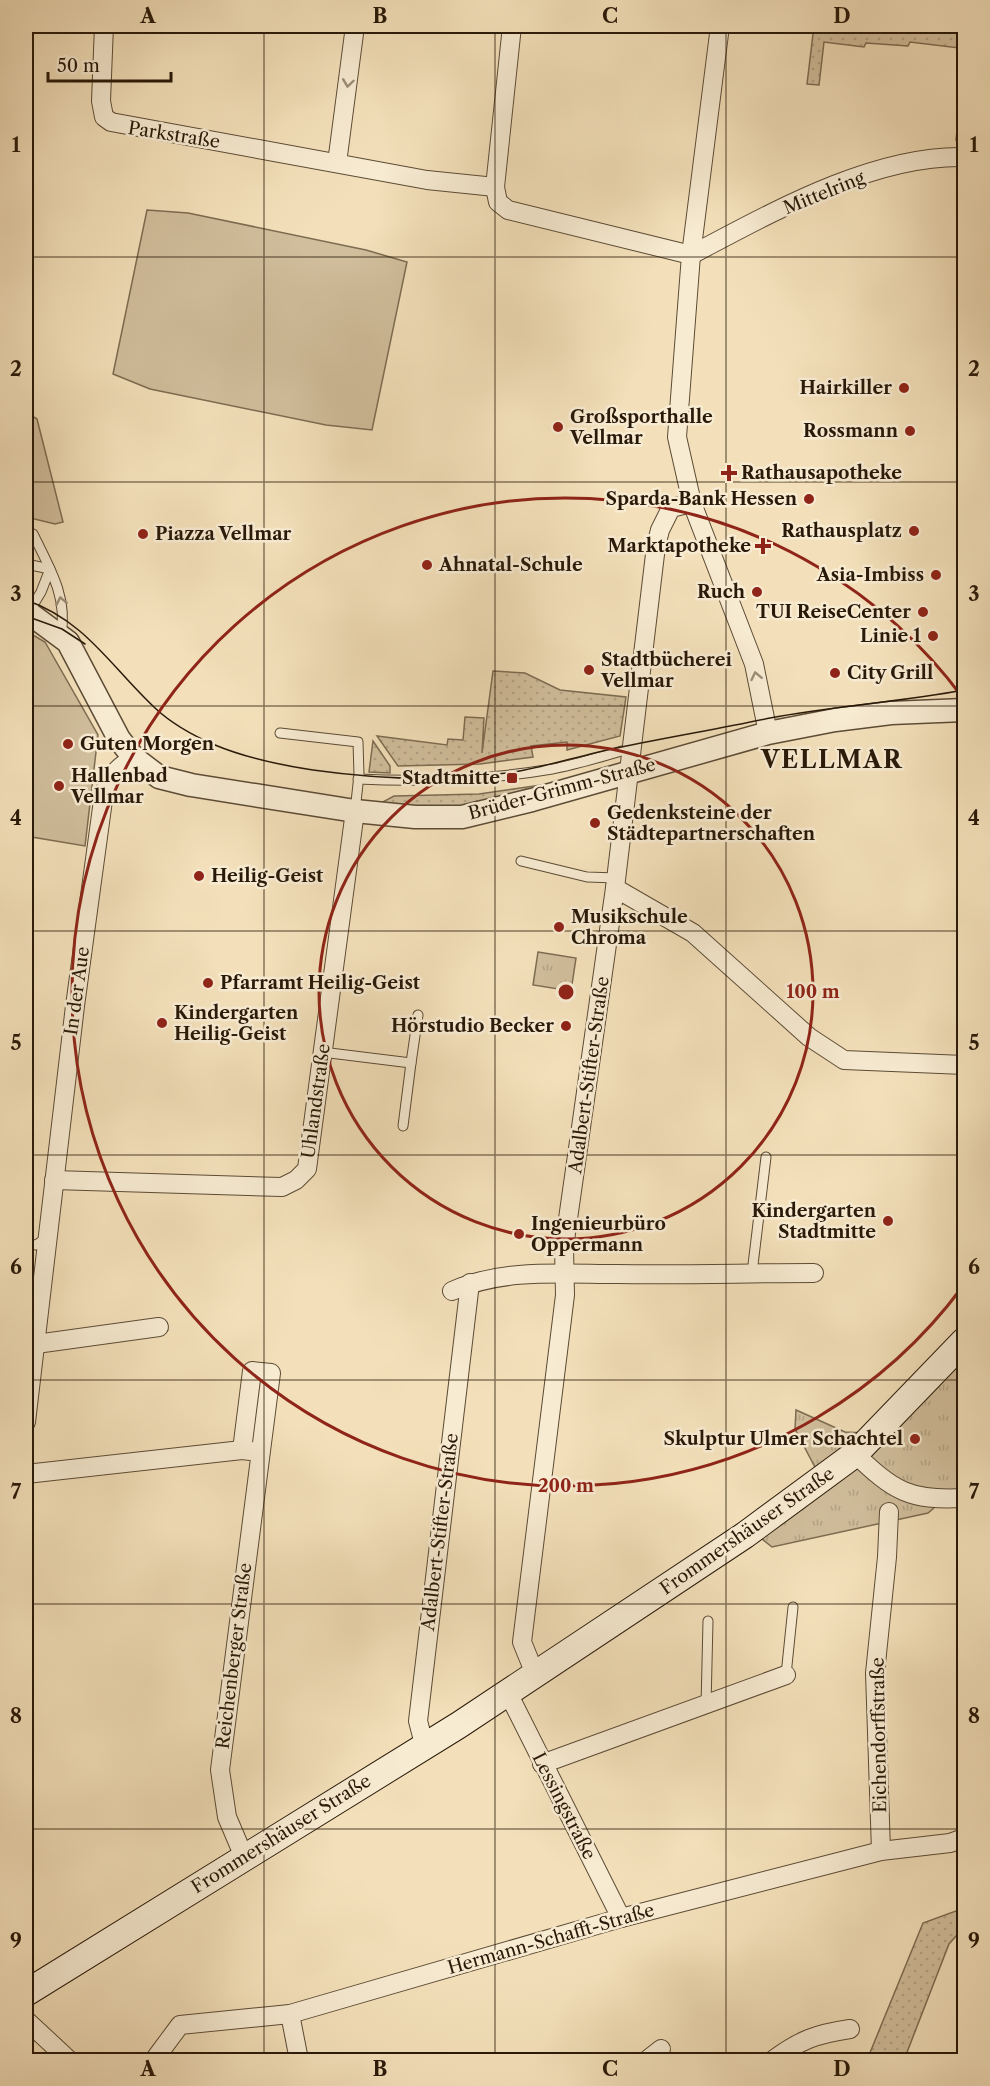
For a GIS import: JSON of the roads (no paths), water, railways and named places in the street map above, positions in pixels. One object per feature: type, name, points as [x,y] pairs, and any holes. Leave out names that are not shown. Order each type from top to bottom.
[{"type":"main road","name":"Frommershäuser Straße","points":[[26,1994],[508,1693],[746,1535],[855,1454],[964,1341]]},
{"type":"street","name":"Parkstraße","points":[[104,26],[101,101],[104,117],[111,123],[428,180],[495,187]]},
{"type":"street","points":[[337,163],[355,26]]},
{"type":"street","points":[[512,26],[495,187],[498,202],[508,210],[691,255]]},
{"type":"street","points":[[720,26],[691,255],[677,437],[692,503],[754,664],[768,733]]},
{"type":"street","name":"Mittelring","points":[[691,255],[746,226],[832,187],[888,168],[928,159],[964,157]]},
{"type":"street","points":[[633,748],[658,538],[671,508],[692,503]]},
{"type":"street","name":"Brüder-Grimm-Straße","points":[[27,612],[61,634],[78,658],[119,739],[134,758],[159,777],[191,785],[355,811],[416,817],[462,817],[531,800],[768,733],[847,718],[927,710],[964,710]]},
{"type":"street","name":"Adalbert-Stifter-Straße","points":[[535,1674],[522,1642],[564,1301],[564,1247],[633,748]]},
{"type":"street","name":"In der Aue","points":[[26,1422],[54,1180],[104,793],[110,778],[120,767],[134,758]]},
{"type":"street","name":"Uhlandstraße","points":[[54,1180],[282,1187],[296,1180],[307,1169],[355,811]]},
{"type":"street","points":[[616,883],[693,933],[808,1037],[844,1060],[964,1065]]},
{"type":"street","points":[[452,1291],[470,1283],[565,1272],[814,1273]]},
{"type":"street","name":"Adalbert-Stifter-Straße","points":[[424,1744],[418,1721],[470,1283]]},
{"type":"street","points":[[36,1344],[159,1327]]},
{"type":"street","name":"Reichenberger Straße","points":[[26,1474],[251,1451],[220,1770],[227,1817],[244,1857]]},
{"type":"street","points":[[855,1454],[885,1483],[911,1493],[937,1499],[964,1498]]},
{"type":"street","name":"Eichendorffstraße","points":[[881,1851],[875,1673],[887,1557],[889,1512]]},
{"type":"street","points":[[542,1764],[786,1675]]},
{"type":"street","name":"Lessingstraße","points":[[508,1693],[621,1918]]},
{"type":"street","name":"Hermann-Schafft-Straße","points":[[154,2061],[180,2025],[290,2014],[621,1918],[881,1851],[950,1843],[964,1838]]},
{"type":"street","points":[[290,2014],[299,2061]]},
{"type":"street","points":[[26,2020],[69,2061]]},
{"type":"street","points":[[772,2061],[793,2045],[818,2034],[850,2029]]},
{"type":"lane","points":[[26,532],[33,534],[50,569],[63,606],[61,634]]},
{"type":"lane","points":[[26,564],[50,569]]},
{"type":"lane","points":[[27,612],[41,592],[50,569]]},
{"type":"lane","points":[[280,733],[358,742],[355,811]]},
{"type":"lane","points":[[358,779],[417,781],[504,776],[555,768],[633,748]]},
{"type":"lane","points":[[521,861],[616,883]]},
{"type":"lane","points":[[403,1126],[418,1015]]},
{"type":"lane","points":[[322,1052],[411,1063]]},
{"type":"lane","points":[[752,1273],[766,1156]]},
{"type":"lane","points":[[26,1244],[36,1245],[48,1237]]},
{"type":"lane","points":[[786,1675],[793,1607]]},
{"type":"lane","points":[[706,1706],[708,1621]]},
{"type":"tram line","points":[[26,600],[47,609],[82,633],[155,708],[191,734],[227,750],[263,761],[362,776],[439,778],[514,772],[617,748],[770,718],[964,690]]},
{"type":"tram line","points":[[26,616],[62,629],[85,644]]},
{"type":"place","name":"Hairkiller","points":[[904,388]]},
{"type":"place","name":"Großsporthalle Vellmar","points":[[558,427]]},
{"type":"place","name":"Rossmann","points":[[910,431]]},
{"type":"place","name":"Rathausapotheke","points":[[729,473]]},
{"type":"place","name":"Sparda-Bank Hessen","points":[[809,499]]},
{"type":"place","name":"Rathausplatz","points":[[914,531]]},
{"type":"place","name":"Piazza Vellmar","points":[[143,534]]},
{"type":"place","name":"Marktapotheke","points":[[763,546]]},
{"type":"place","name":"Ahnatal-Schule","points":[[427,565]]},
{"type":"place","name":"Asia-Imbiss","points":[[936,575]]},
{"type":"place","name":"Ruch","points":[[757,592]]},
{"type":"place","name":"TUI ReiseCenter","points":[[923,612]]},
{"type":"place","name":"Linie 1","points":[[933,636]]},
{"type":"place","name":"Stadtbücherei Vellmar","points":[[589,670]]},
{"type":"place","name":"City Grill","points":[[835,673]]},
{"type":"place","name":"Guten Morgen","points":[[68,744]]},
{"type":"place","name":"Stadtmitte","points":[[512,778]]},
{"type":"place","name":"Hallenbad Vellmar","points":[[59,786]]},
{"type":"place","name":"Gedenksteine der Städtepartnerschaften","points":[[595,823]]},
{"type":"place","name":"Heilig-Geist","points":[[199,876]]},
{"type":"place","name":"Musikschule Chroma","points":[[559,927]]},
{"type":"place","name":"Pfarramt Heilig-Geist","points":[[208,983]]},
{"type":"place","name":"Kindergarten Heilig-Geist","points":[[162,1023]]},
{"type":"place","name":"Hörstudio Becker","points":[[566,1026]]},
{"type":"place","name":"Kindergarten Stadtmitte","points":[[888,1221]]},
{"type":"place","name":"Ingenieurbüro Oppermann","points":[[519,1234]]},
{"type":"place","name":"Skulptur Ulmer Schachtel","points":[[915,1439]]},
{"type":"district","name":"VELLMAR","points":[[832,760]]}]
